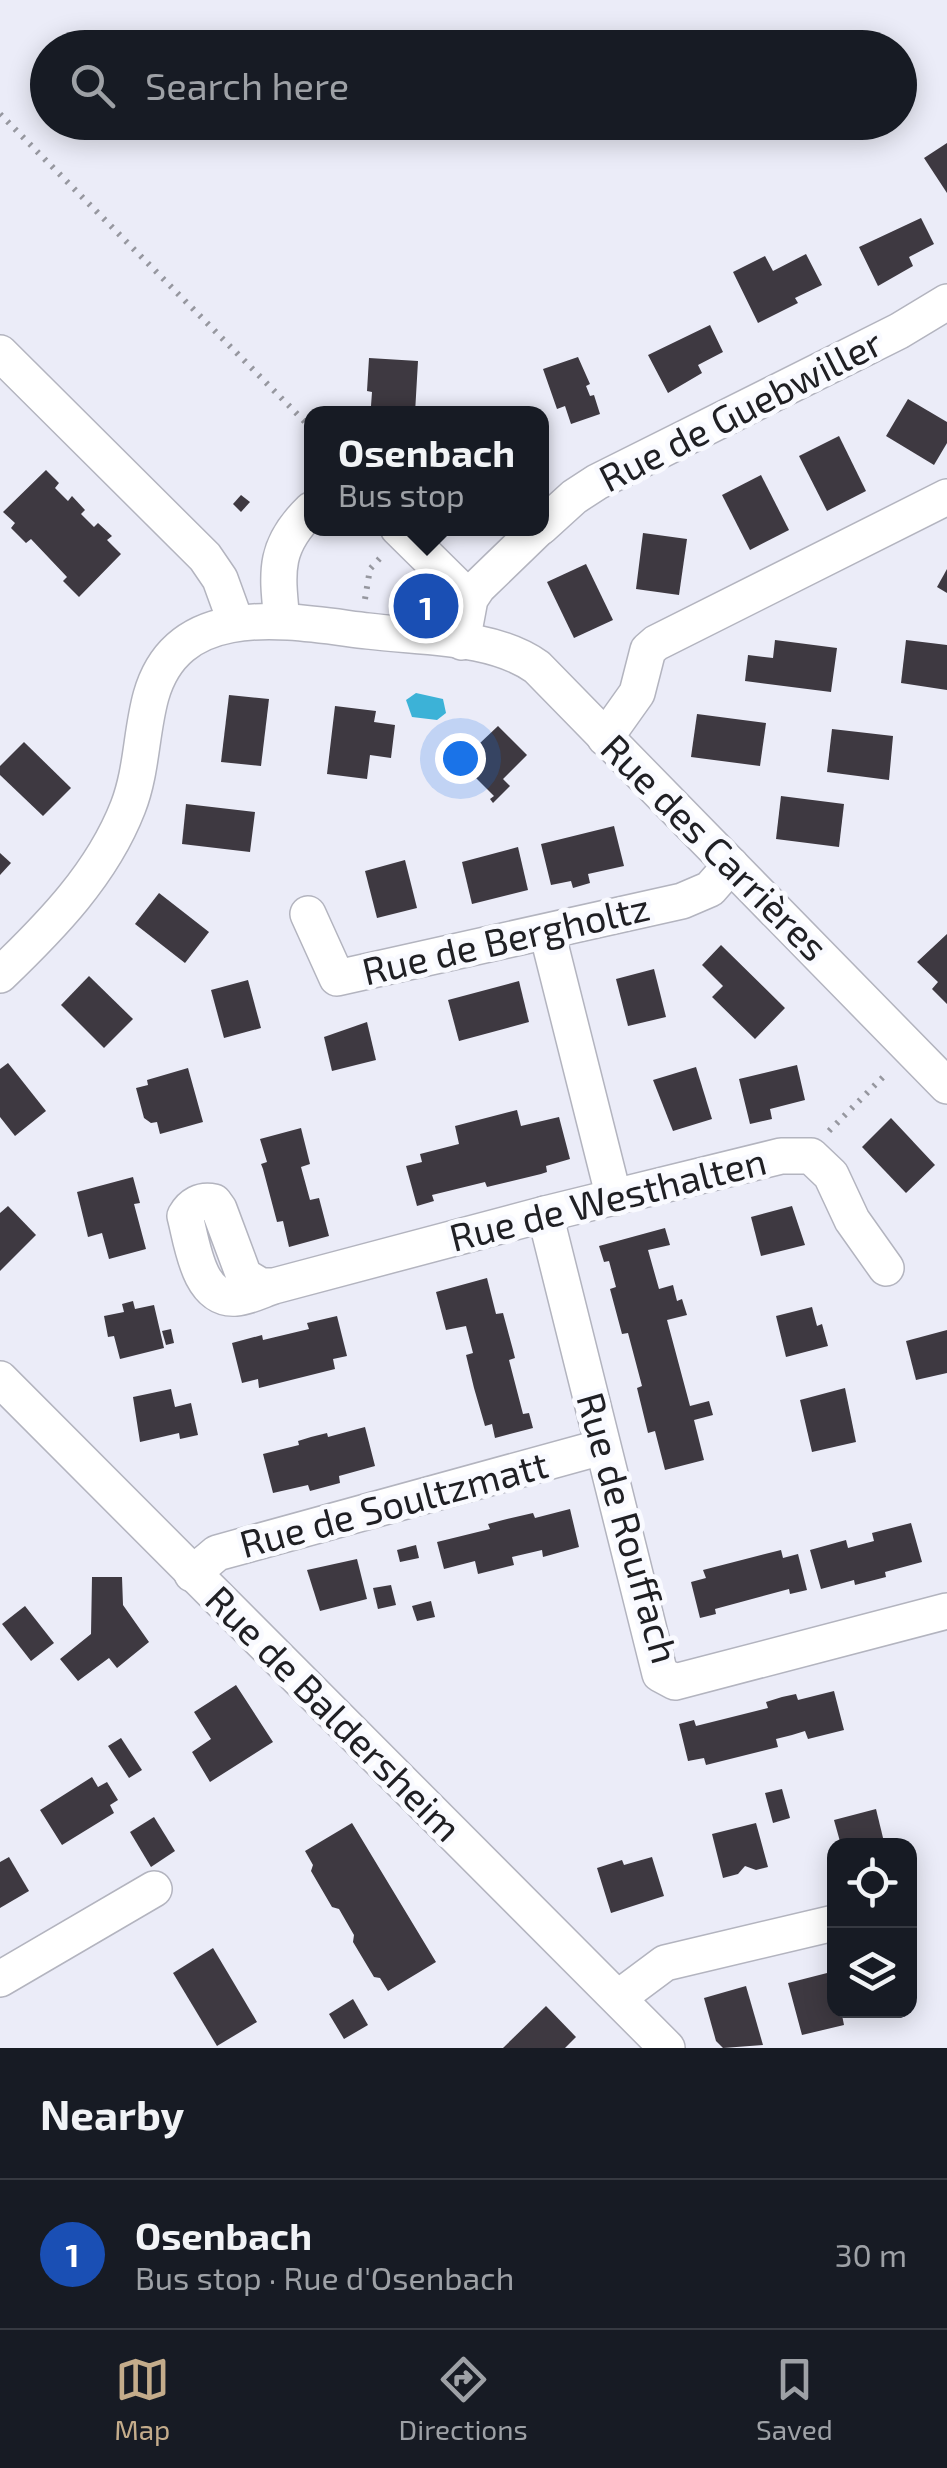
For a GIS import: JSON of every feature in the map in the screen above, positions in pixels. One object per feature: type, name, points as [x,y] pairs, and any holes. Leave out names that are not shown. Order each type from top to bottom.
[{"type":"street","name":"Rue de Guebwiller","points":[[549,520],[597,482],[899,331],[947,302]]},
{"type":"street","points":[[0,353],[206,557],[220,579],[236,623]]},
{"type":"street","points":[[605,738],[637,693],[648,650],[656,642],[947,497]]},
{"type":"street","points":[[282,621],[280,552],[304,519]]},
{"type":"street","points":[[406,536],[470,599],[462,642]]},
{"type":"street","name":"Rue de Guebwiller","points":[[470,599],[532,536]]},
{"type":"street","points":[[0,975],[58,917],[102,860],[130,803],[155,684],[175,654],[202,633],[199,572],[192,546]]},
{"type":"street","name":"Rue des Carrières","points":[[202,633],[236,623],[282,621],[462,642],[524,657],[947,1086]]},
{"type":"street","name":"Rue de Bergholtz","points":[[308,914],[337,978],[682,901],[710,889],[731,866]]},
{"type":"street","points":[[547,932],[614,1198]]},
{"type":"street","name":"Rue de Westhalten","points":[[274,1286],[781,1156],[811,1156],[831,1176],[852,1220],[886,1268]]},
{"type":"street","name":"Rue de Rouffach","points":[[545,1214],[660,1674],[674,1682],[947,1611]]},
{"type":"street","name":"Rue de Baldersheim","points":[[0,1379],[618,1998],[656,2045]]},
{"type":"street","name":"Rue de Soultzmatt","points":[[192,1574],[217,1554],[602,1447]]},
{"type":"street","points":[[0,1979],[154,1889]]},
{"type":"street","points":[[618,1998],[664,1963],[827,1925]]},
{"type":"path","points":[[0,114],[304,421]]},
{"type":"path","points":[[360,630],[370,569],[397,536]]},
{"type":"path","points":[[811,1156],[832,1126],[912,1050]]},
{"type":"water","points":[[416,693],[443,699],[446,713],[437,720],[412,717],[406,700]]},
{"type":"building","points":[[947,143],[947,193],[924,158]]},
{"type":"building","points":[[921,218],[934,244],[909,257],[913,266],[878,286],[859,247]]},
{"type":"building","points":[[806,254],[822,285],[795,298],[798,303],[758,323],[733,272],[765,256],[773,271]]},
{"type":"building","points":[[710,325],[723,352],[698,365],[702,373],[668,393],[648,355]]},
{"type":"building","points":[[578,357],[600,414],[571,424],[565,406],[557,409],[543,369]]},
{"type":"building","points":[[369,358],[418,361],[415,406],[371,406],[372,392],[367,391]]},
{"type":"building","points":[[908,399],[947,422],[947,443],[934,465],[886,436]]},
{"type":"building","points":[[839,436],[866,491],[827,511],[799,456]]},
{"type":"building","points":[[46,470],[59,483],[55,488],[68,501],[72,496],[85,510],[81,514],[94,527],[98,523],[112,536],[107,540],[121,554],[79,597],[63,581],[67,577],[31,539],[26,543],[11,528],[15,523],[3,512]]},
{"type":"building","points":[[761,475],[789,530],[750,550],[722,495]]},
{"type":"building","points":[[241,495],[250,502],[241,512],[233,504]]},
{"type":"building","points":[[643,533],[687,539],[679,595],[636,589]]},
{"type":"building","points":[[586,564],[613,620],[574,638],[547,582]]},
{"type":"building","points":[[947,569],[947,593],[937,587]]},
{"type":"building","points":[[775,640],[837,648],[831,692],[745,681],[748,655],[773,658]]},
{"type":"building","points":[[906,640],[947,645],[947,690],[901,683]]},
{"type":"building","points":[[229,695],[269,699],[261,766],[221,762]]},
{"type":"building","points":[[335,706],[376,711],[374,722],[395,725],[391,758],[370,755],[367,779],[327,774]]},
{"type":"building","points":[[697,714],[766,723],[760,766],[691,757]]},
{"type":"building","points":[[498,726],[527,755],[503,779],[510,786],[493,803],[490,799],[494,796],[460,762]]},
{"type":"building","points":[[832,729],[893,736],[889,780],[827,772]]},
{"type":"building","points":[[24,742],[71,788],[43,816],[0,775],[0,766]]},
{"type":"building","points":[[781,796],[844,804],[839,847],[776,839]]},
{"type":"building","points":[[186,804],[255,812],[250,852],[182,844]]},
{"type":"building","points":[[614,826],[624,866],[588,874],[590,883],[573,888],[571,881],[551,885],[541,844]]},
{"type":"building","points":[[518,847],[528,890],[472,904],[462,862]]},
{"type":"building","points":[[0,853],[11,863],[0,875]]},
{"type":"building","points":[[405,860],[417,908],[377,918],[365,871]]},
{"type":"building","points":[[159,893],[209,932],[185,963],[135,924]]},
{"type":"building","points":[[947,934],[947,1004],[932,989],[938,982],[917,962]]},
{"type":"building","points":[[721,945],[785,1008],[755,1039],[712,997],[723,986],[702,965]]},
{"type":"building","points":[[654,969],[666,1017],[628,1026],[616,979]]},
{"type":"building","points":[[89,976],[133,1019],[104,1048],[61,1005]]},
{"type":"building","points":[[248,980],[261,1028],[224,1038],[211,990]]},
{"type":"building","points":[[519,981],[529,1022],[459,1041],[448,1000]]},
{"type":"building","points":[[367,1022],[376,1060],[332,1071],[324,1037]]},
{"type":"building","points":[[8,1063],[46,1111],[15,1136],[0,1117],[0,1069]]},
{"type":"building","points":[[797,1065],[805,1100],[770,1109],[772,1119],[750,1124],[739,1079]]},
{"type":"building","points":[[696,1067],[712,1119],[673,1131],[653,1080]]},
{"type":"building","points":[[188,1068],[203,1122],[160,1134],[157,1122],[144,1118],[136,1088],[148,1085],[147,1080]]},
{"type":"building","points":[[517,1110],[521,1126],[559,1117],[570,1159],[546,1166],[547,1172],[541,1174],[432,1195],[434,1201],[417,1206],[406,1166],[422,1162],[420,1154],[459,1144],[455,1126]]},
{"type":"building","points":[[891,1118],[935,1165],[906,1193],[862,1147]]},
{"type":"building","points":[[301,1128],[310,1164],[301,1167],[310,1200],[319,1198],[329,1236],[289,1247],[283,1221],[277,1222],[261,1164],[267,1162],[260,1139]]},
{"type":"building","points":[[133,1177],[140,1203],[134,1204],[146,1249],[109,1259],[102,1233],[88,1237],[77,1192]]},
{"type":"building","points":[[8,1206],[36,1235],[0,1271],[0,1213]]},
{"type":"building","points":[[792,1206],[805,1245],[761,1256],[751,1217]]},
{"type":"building","points":[[665,1228],[670,1245],[648,1250],[659,1289],[673,1285],[677,1301],[682,1299],[687,1315],[667,1320],[690,1406],[709,1401],[713,1415],[694,1420],[704,1460],[665,1470],[655,1431],[648,1433],[637,1388],[642,1386],[628,1333],[622,1334],[610,1289],[616,1287],[609,1261],[604,1262],[599,1246]]},
{"type":"building","points":[[487,1278],[496,1314],[503,1313],[513,1350],[515,1358],[509,1360],[523,1414],[529,1413],[533,1428],[495,1438],[492,1424],[485,1426],[474,1388],[466,1355],[473,1353],[466,1326],[446,1330],[436,1292]]},
{"type":"building","points":[[133,1301],[135,1309],[154,1305],[164,1348],[120,1359],[114,1336],[108,1337],[104,1316],[124,1312],[122,1304]]},
{"type":"building","points":[[812,1307],[828,1346],[786,1357],[776,1316]]},
{"type":"building","points":[[337,1316],[347,1356],[333,1359],[335,1369],[259,1388],[258,1379],[242,1383],[232,1343],[309,1329],[307,1323]]},
{"type":"building","points":[[171,1329],[174,1343],[166,1345],[162,1331]]},
{"type":"building","points":[[947,1330],[947,1373],[916,1380],[906,1341]]},
{"type":"building","points":[[845,1388],[856,1442],[812,1452],[800,1400]]},
{"type":"building","points":[[171,1389],[175,1407],[191,1403],[198,1435],[180,1439],[179,1433],[140,1442],[133,1397]]},
{"type":"building","points":[[365,1427],[375,1466],[339,1476],[340,1483],[310,1491],[308,1485],[273,1493],[263,1454],[299,1445],[298,1441],[311,1437],[327,1433],[328,1437]]},
{"type":"building","points":[[570,1509],[579,1547],[543,1557],[542,1550],[512,1557],[514,1565],[478,1574],[475,1561],[444,1569],[437,1542],[490,1529],[488,1524],[503,1520],[533,1513],[535,1518]]},
{"type":"building","points":[[911,1523],[922,1562],[885,1572],[886,1577],[821,1589],[810,1550],[846,1540],[848,1548],[874,1541],[872,1533]]},
{"type":"building","points":[[416,1545],[419,1558],[400,1562],[397,1550]]},
{"type":"building","points":[[781,1550],[783,1558],[798,1554],[807,1590],[790,1594],[789,1589],[715,1609],[716,1614],[700,1618],[691,1582],[706,1578],[703,1570]]},
{"type":"building","points":[[357,1559],[367,1599],[320,1611],[307,1570]]},
{"type":"building","points":[[92,1577],[122,1577],[123,1605],[149,1642],[117,1668],[109,1658],[78,1681],[60,1659],[91,1634]]},
{"type":"building","points":[[391,1585],[396,1605],[378,1609],[373,1588]]},
{"type":"building","points":[[431,1601],[435,1617],[417,1621],[412,1606]]},
{"type":"building","points":[[25,1606],[54,1643],[31,1661],[2,1624]]},
{"type":"building","points":[[236,1685],[273,1742],[210,1782],[192,1752],[211,1739],[194,1712]]},
{"type":"building","points":[[834,1691],[844,1730],[808,1739],[805,1731],[776,1739],[778,1747],[706,1765],[704,1758],[688,1761],[679,1724],[694,1720],[696,1726],[768,1708],[766,1702],[782,1697],[796,1694],[798,1700]]},
{"type":"building","points":[[121,1738],[142,1770],[129,1778],[108,1746]]},
{"type":"building","points":[[92,1777],[98,1787],[107,1782],[118,1800],[110,1805],[114,1813],[62,1845],[40,1810]]},
{"type":"building","points":[[782,1789],[790,1818],[773,1823],[765,1793]]},
{"type":"building","points":[[876,1809],[883,1838],[839,1838],[834,1820]]},
{"type":"building","points":[[154,1817],[175,1851],[151,1867],[130,1832]]},
{"type":"building","points":[[352,1823],[436,1962],[388,1991],[380,1978],[374,1977],[353,1942],[354,1935],[339,1909],[332,1907],[311,1871],[313,1865],[305,1851]]},
{"type":"building","points":[[756,1823],[768,1867],[756,1870],[745,1866],[738,1874],[723,1878],[712,1834]]},
{"type":"building","points":[[9,1857],[29,1891],[0,1908],[0,1862]]},
{"type":"building","points":[[652,1857],[664,1896],[611,1913],[597,1868]]},
{"type":"building","points":[[213,1948],[257,2022],[217,2046],[173,1973]]},
{"type":"building","points":[[827,1973],[827,2018],[843,2018],[844,2025],[802,2035],[788,1983]]},
{"type":"building","points":[[746,1986],[763,2045],[723,2048],[716,2041],[704,1998]]},
{"type":"building","points":[[353,1999],[368,2025],[344,2039],[329,2014]]},
{"type":"building","points":[[546,2006],[576,2037],[565,2048],[503,2048]]},
{"type":"place","name":"Osenbach","points":[[426,606]]}]
